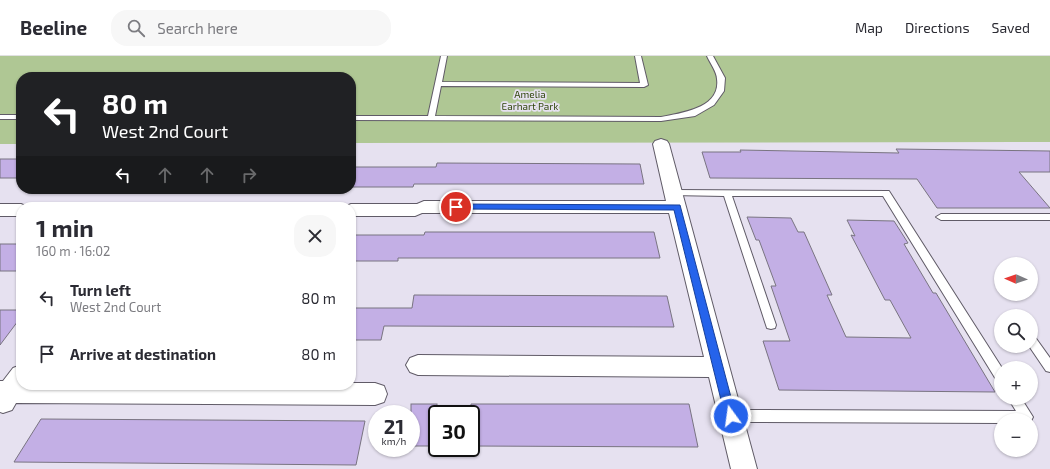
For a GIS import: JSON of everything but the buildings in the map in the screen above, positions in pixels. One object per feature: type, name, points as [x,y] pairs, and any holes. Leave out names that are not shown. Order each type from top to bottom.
[{"type":"street","points":[[662,144],[744,469]]},
{"type":"street","points":[[356,210],[675,200]]},
{"type":"street","points":[[0,210],[16,210]]},
{"type":"street","points":[[418,365],[718,367]]},
{"type":"street","points":[[8,392],[375,394]]},
{"type":"lane","points":[[431,119],[444,56]]},
{"type":"lane","points":[[438,84],[644,85],[638,56]]},
{"type":"lane","points":[[356,118],[661,119],[692,114],[711,103],[720,90],[721,78],[710,56]]},
{"type":"lane","points":[[0,117],[16,118]]},
{"type":"lane","points":[[675,200],[727,193],[886,193],[994,366]]},
{"type":"lane","points":[[727,193],[771,325]]},
{"type":"lane","points":[[941,217],[1050,217]]},
{"type":"lane","points":[[1038,350],[1050,367]]},
{"type":"lane","points":[[731,416],[1027,417],[1019,405]]},
{"type":"green space","name":"Amelia Earhart Park","points":[[0,56],[1050,56],[1050,142],[356,143],[356,72],[16,72],[16,144],[0,144]]},
{"type":"route","points":[[456,207],[677,207],[731,416]]}]
